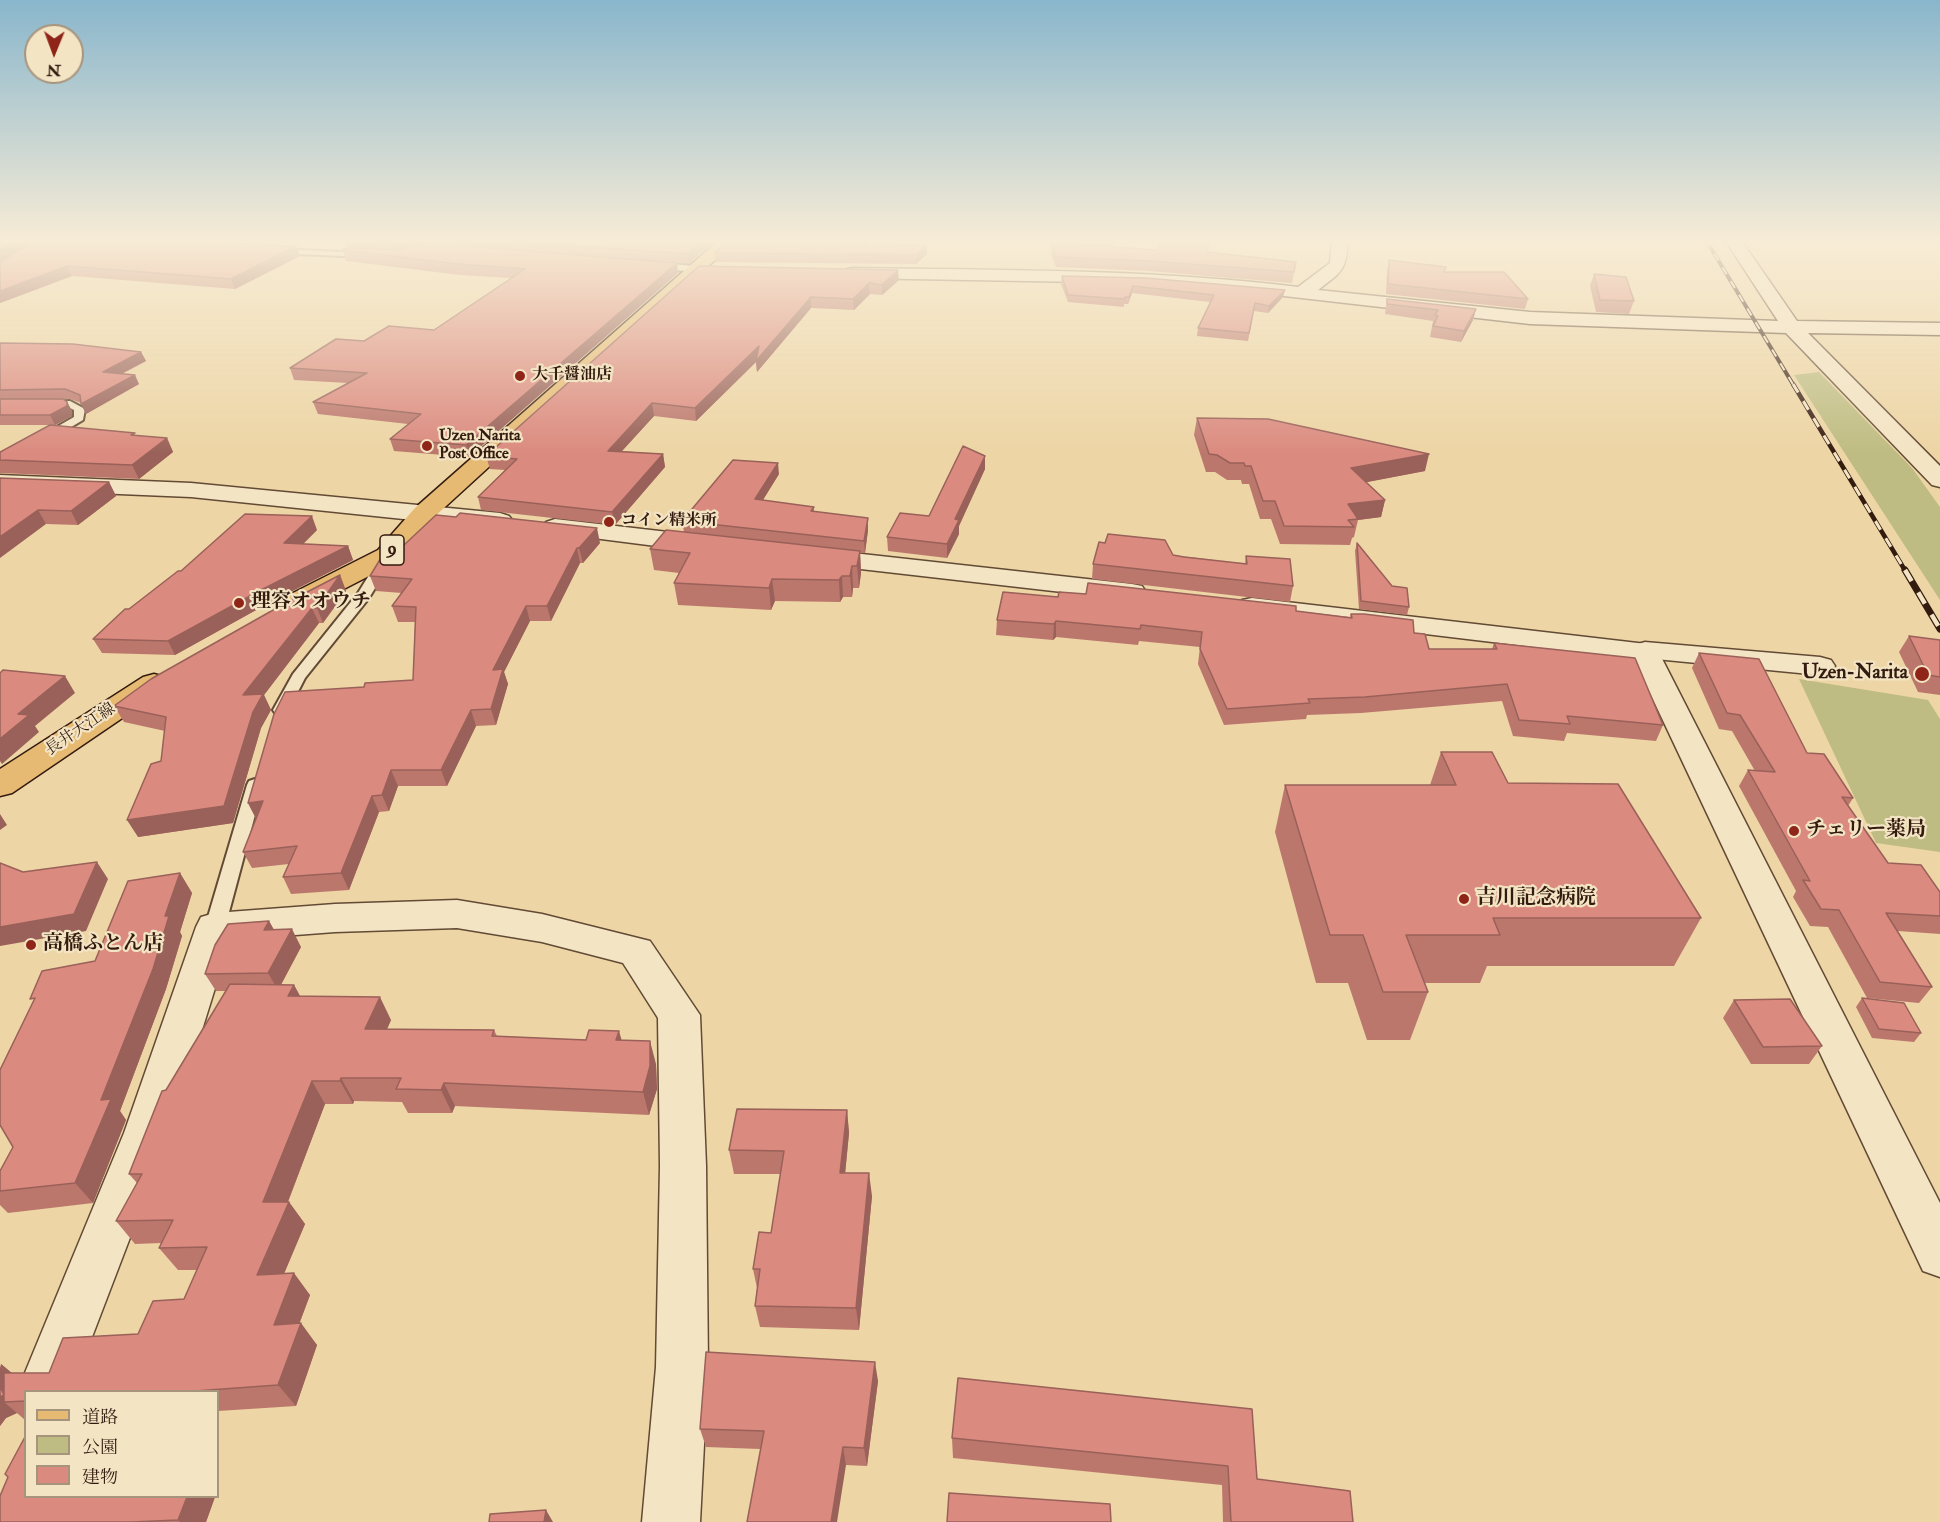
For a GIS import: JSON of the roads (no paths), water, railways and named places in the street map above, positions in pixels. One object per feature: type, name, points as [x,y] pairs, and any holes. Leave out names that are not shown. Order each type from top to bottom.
[{"type":"main road","name":"9","points":[[278,612],[387,556],[424,513],[659,311]]},
{"type":"main road","name":"長井大江線","points":[[0,785],[129,697],[179,669]]},
{"type":"street","points":[[1460,311],[1530,318],[1791,327],[1940,329]]},
{"type":"street","points":[[1781,311],[1791,327],[1940,480]]},
{"type":"street","points":[[0,482],[191,490],[732,547]]},
{"type":"street","points":[[790,554],[1153,595]]},
{"type":"street","points":[[1223,603],[1645,651],[1820,666]]},
{"type":"street","points":[[1645,651],[1940,1254]]},
{"type":"street","points":[[45,1390],[147,1133],[215,927],[335,918],[457,914],[542,928],[636,952],[679,1015],[683,1166],[682,1367],[671,1522]]},
{"type":"lane","points":[[30,447],[79,418],[80,409],[70,404],[35,404]]},
{"type":"lane","points":[[271,729],[298,677],[364,595],[387,556]]},
{"type":"lane","points":[[215,927],[259,773]]},
{"type":"railway","points":[[1749,311],[1794,386]]},
{"type":"railway","points":[[1793,384],[1906,572]]},
{"type":"railway","points":[[1905,570],[1940,629]]},
{"type":"place","name":"大千醤油店","points":[[520,376]]},
{"type":"place","name":"Uzen Narita Post Office","points":[[427,446]]},
{"type":"place","name":"コイン精米所","points":[[609,522]]},
{"type":"place","name":"理容オオウチ","points":[[239,603]]},
{"type":"place","name":"Uzen-Narita","points":[[1922,674]]},
{"type":"place","name":"チェリー薬局","points":[[1794,831]]},
{"type":"place","name":"吉川記念病院","points":[[1464,899]]},
{"type":"place","name":"高橋ふとん店","points":[[31,945]]}]
